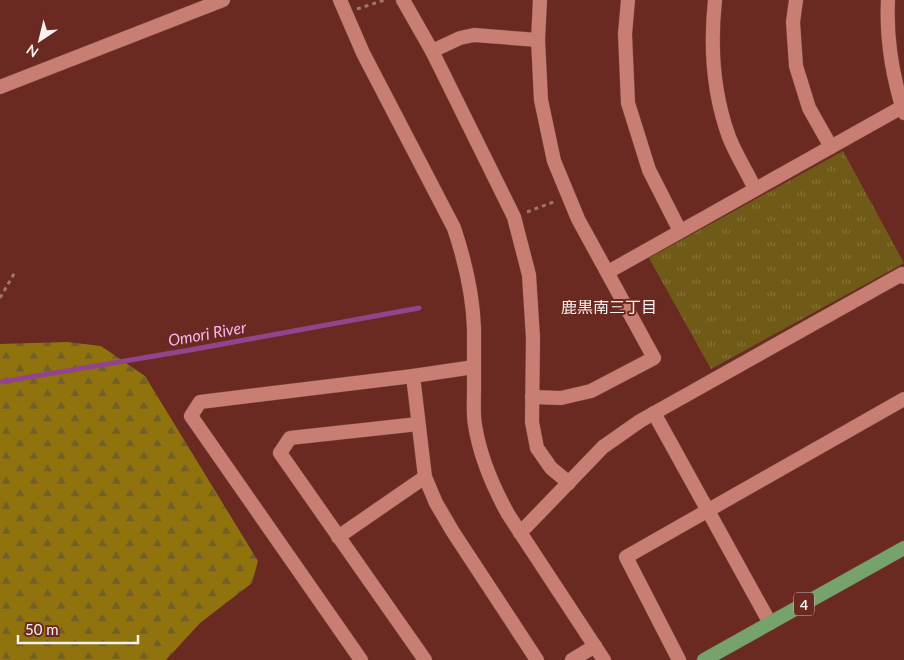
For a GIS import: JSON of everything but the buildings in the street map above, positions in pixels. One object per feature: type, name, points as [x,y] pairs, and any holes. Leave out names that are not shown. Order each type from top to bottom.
[{"type":"main road","name":"4","points":[[704,660],[904,548]]},
{"type":"street","points":[[0,87],[223,0]]},
{"type":"street","points":[[404,0],[432,51],[514,217],[529,275],[533,338],[532,422],[537,448],[551,468],[569,483]]},
{"type":"street","points":[[532,397],[562,398],[591,391],[654,358],[578,219],[554,161],[540,100],[538,40],[540,0]]},
{"type":"street","points":[[628,0],[625,34],[628,103],[649,170],[680,231]]},
{"type":"street","points":[[715,0],[712,28],[714,83],[730,138],[755,189]]},
{"type":"street","points":[[796,0],[794,22],[796,66],[809,108],[831,147]]},
{"type":"street","points":[[608,272],[831,147],[903,110],[892,68],[887,26],[888,0]]},
{"type":"street","points":[[342,7],[363,54],[454,228],[468,272],[472,294],[474,422],[485,468],[495,490],[520,533],[604,660]]},
{"type":"street","points":[[432,51],[460,38],[474,35],[538,40]]},
{"type":"street","points":[[520,533],[603,447],[654,413],[902,274],[904,277]]},
{"type":"street","points":[[362,660],[191,416],[200,402],[474,367]]},
{"type":"street","points":[[413,376],[425,477],[436,503],[453,532],[538,660]]},
{"type":"street","points":[[679,660],[626,557],[904,398]]},
{"type":"street","points":[[654,413],[770,623]]},
{"type":"street","points":[[418,424],[290,438],[280,453],[425,660]]},
{"type":"street","points":[[338,537],[425,477]]},
{"type":"street","points":[[572,660],[596,646]]},
{"type":"path","points":[[342,7],[385,0]]},
{"type":"path","points":[[514,217],[569,197]]},
{"type":"path","points":[[0,298],[15,272]]},
{"type":"green space","points":[[843,151],[904,263],[711,369],[649,258]]},
{"type":"green space","points":[[67,342],[101,346],[145,376],[258,561],[252,583],[200,623],[166,660],[0,660],[0,344]]},
{"type":"waterway","name":"Omori River","points":[[0,382],[190,350],[419,308]]},
{"type":"district","name":"鹿黒南三丁目","points":[[609,306]]}]
